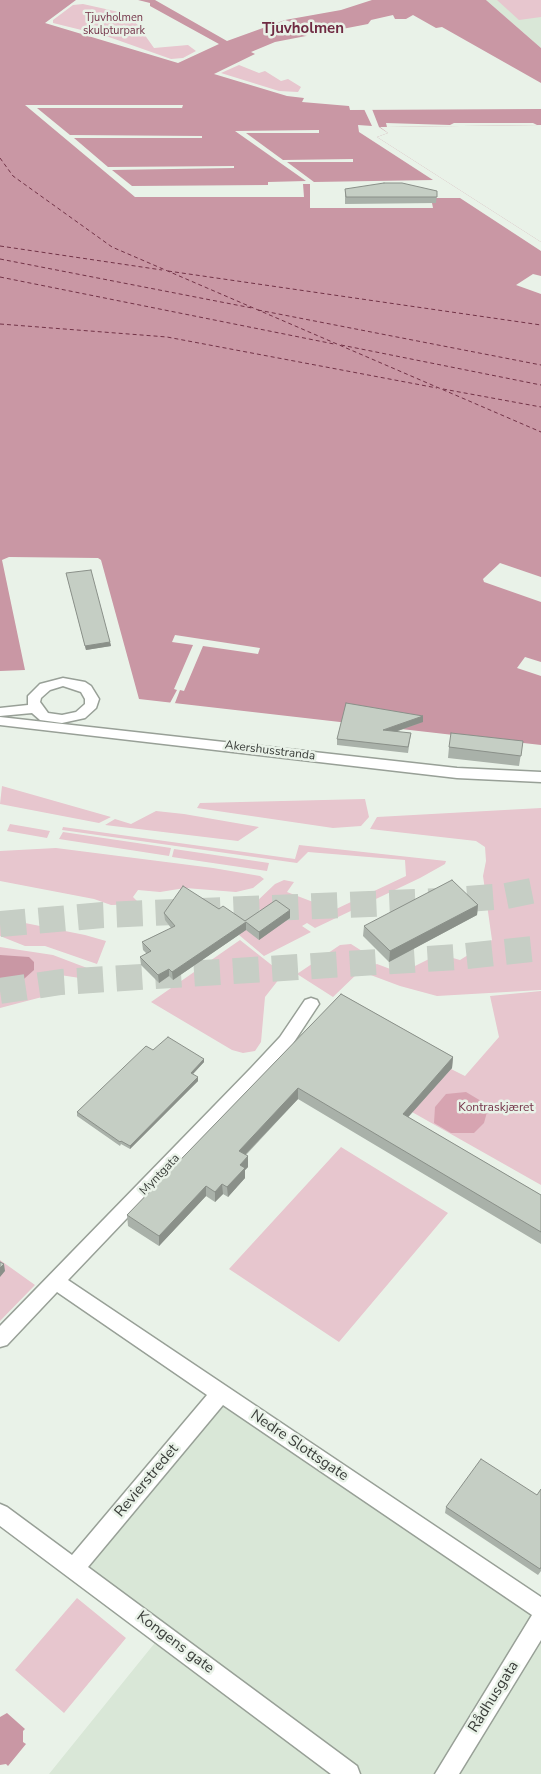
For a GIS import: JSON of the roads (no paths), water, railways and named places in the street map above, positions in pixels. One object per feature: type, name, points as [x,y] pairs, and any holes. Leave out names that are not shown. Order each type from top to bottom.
[{"type":"street","points":[[0,712],[35,708]]},
{"type":"street","name":"Akershusstranda","points":[[0,721],[457,773],[541,777]]},
{"type":"street","name":"Myntgata","points":[[0,1339],[257,1073],[286,1041],[312,1004]]},
{"type":"street","name":"Nedre Slottsgate","points":[[56,1282],[541,1609]]},
{"type":"street","name":"Revierstredet","points":[[74,1568],[221,1394]]},
{"type":"street","name":"Kongens gate","points":[[0,1514],[349,1774]]},
{"type":"street","name":"Rådhusgata","points":[[446,1774],[541,1620]]},
{"type":"tunnel","points":[[0,924],[103,915],[440,901],[506,896],[541,889]]},
{"type":"tunnel","points":[[0,991],[61,982],[457,957],[541,948]]},
{"type":"district","name":"Tjuvholmen","points":[[303,29]]},
{"type":"park label","name":"Tjuvholmen skulpturpark","points":[[114,24]]},
{"type":"park label","name":"Kontraskjæret","points":[[496,1108]]}]
